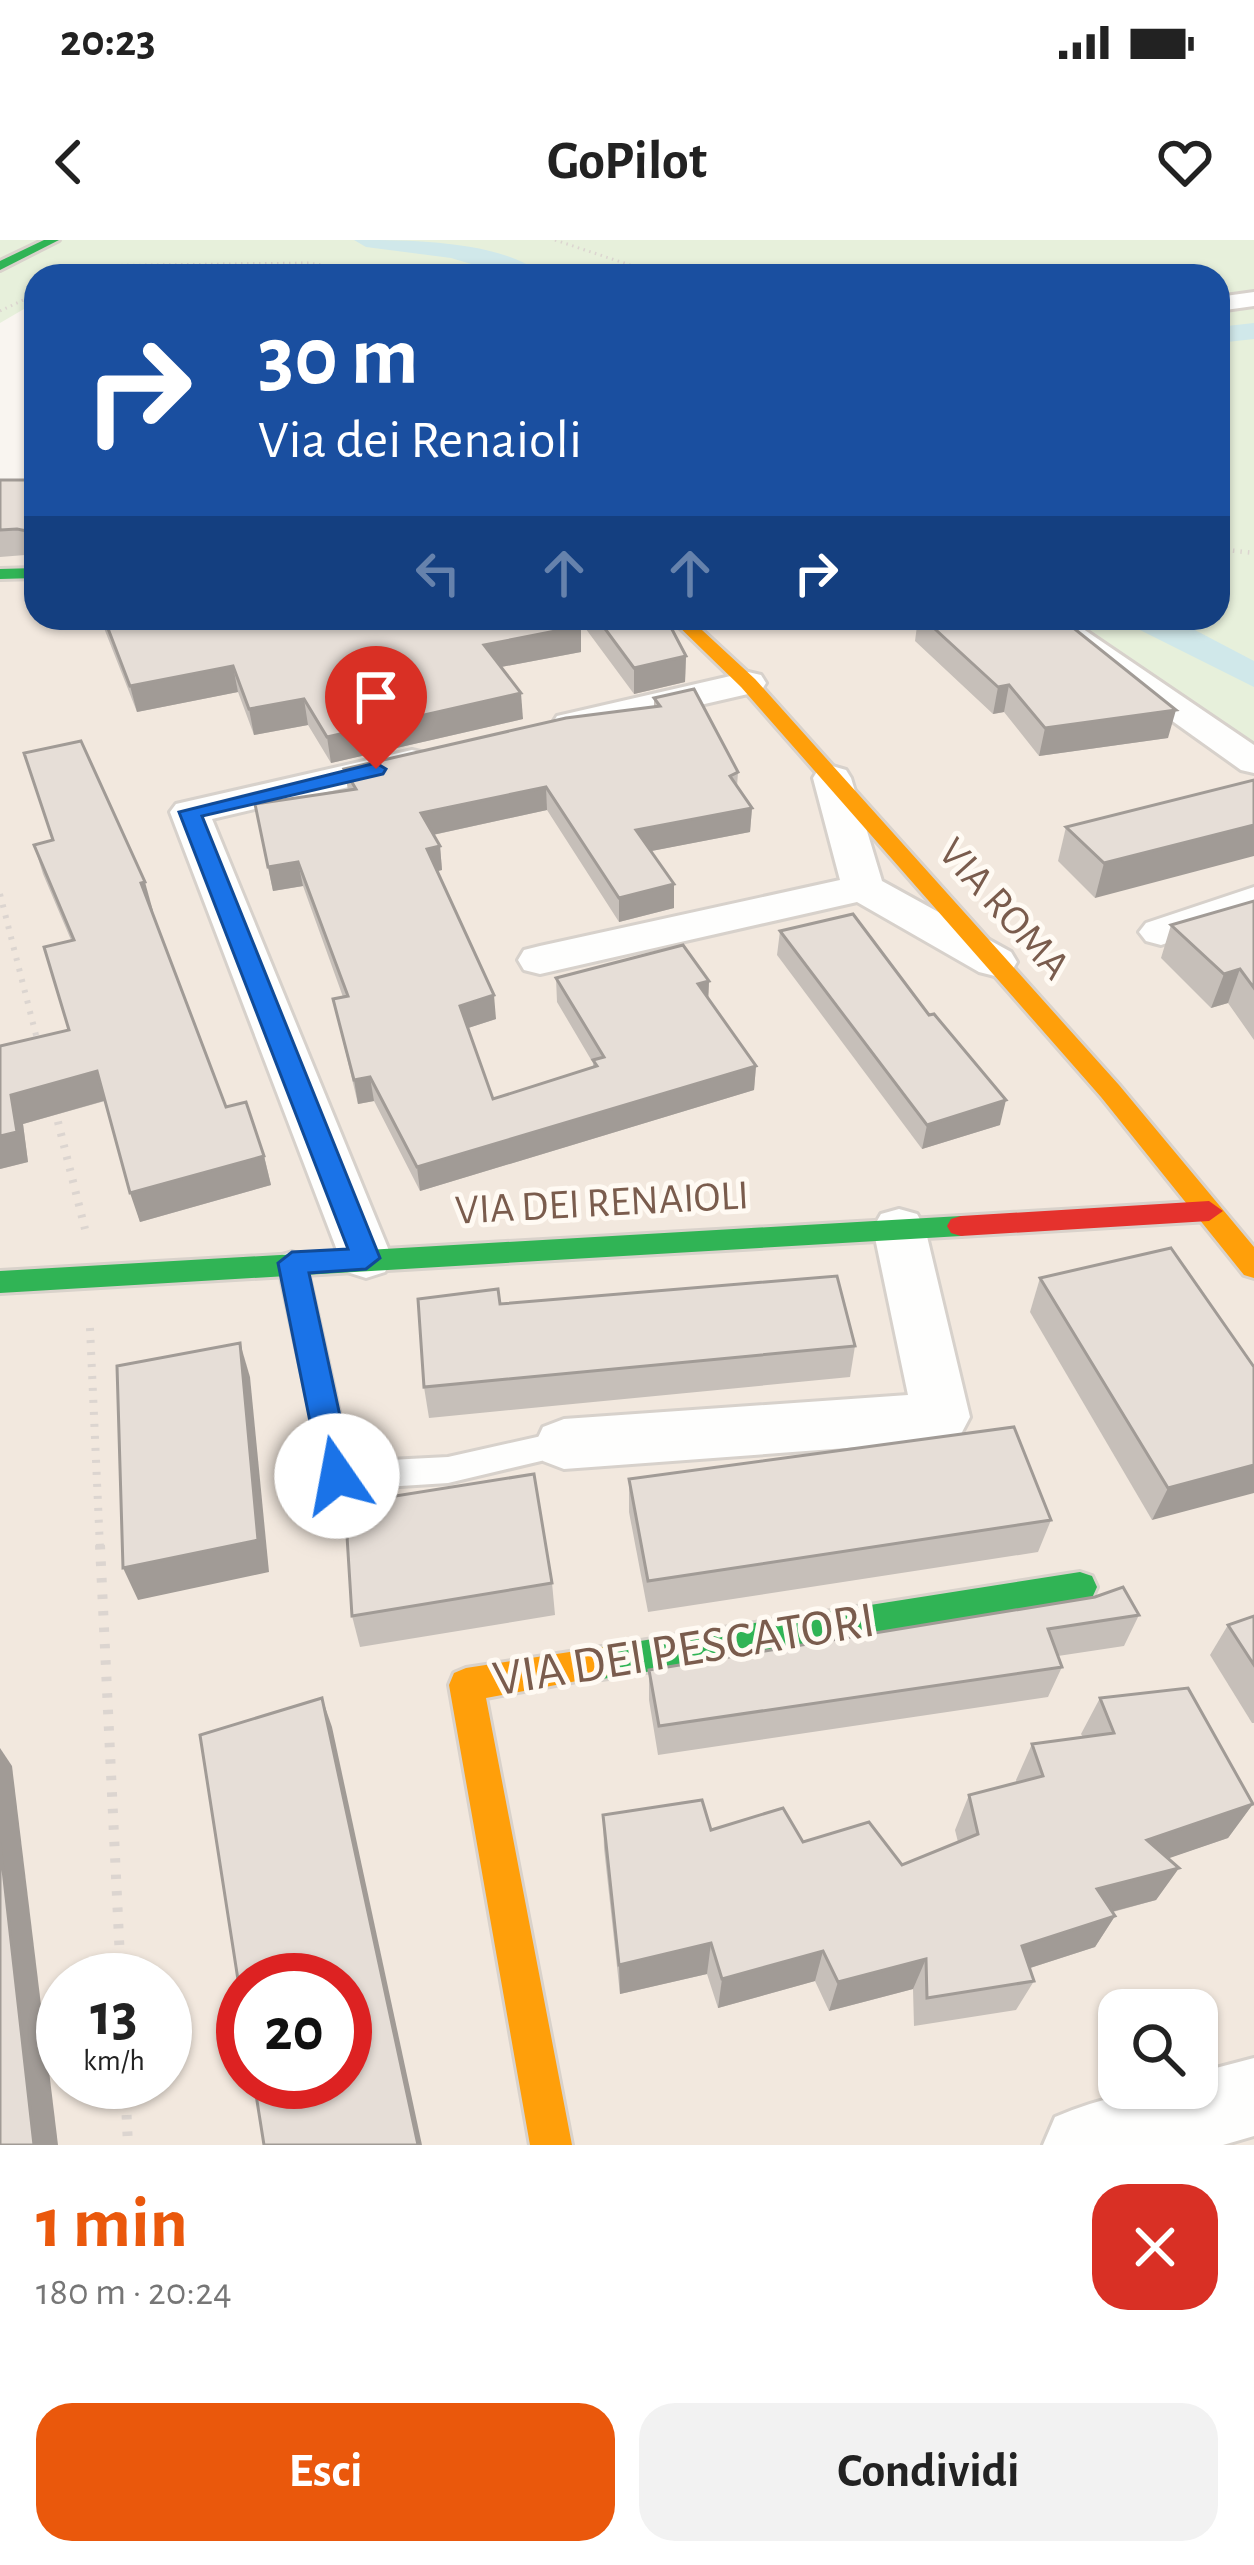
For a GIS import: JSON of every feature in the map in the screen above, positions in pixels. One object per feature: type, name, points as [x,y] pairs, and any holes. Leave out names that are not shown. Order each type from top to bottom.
[{"type":"main road","points":[[0,247],[15,240]]},
{"type":"main road","points":[[0,266],[59,253]]},
{"type":"main road","name":"VIA ROMA","points":[[692,630],[748,683],[995,962],[1254,1268]]},
{"type":"main road","name":"VIA DEI RENAIOLI","points":[[0,1282],[1209,1211]]},
{"type":"main road","name":"VIA DEI PESCATORI","points":[[551,2145],[466,1685],[1080,1586]]},
{"type":"street","points":[[1063,630],[1254,762]]},
{"type":"street","points":[[538,731],[748,683]]},
{"type":"street","points":[[366,1258],[190,812],[446,753]]},
{"type":"street","points":[[832,778],[863,888]]},
{"type":"street","points":[[540,960],[863,888],[995,962]]},
{"type":"street","points":[[1161,932],[1254,900]]},
{"type":"street","points":[[565,1444],[941,1417],[898,1228]]},
{"type":"street","points":[[1083,2145],[1254,2097]]},
{"type":"lane","points":[[292,1263],[337,1476],[448,1470],[565,1444]]},
{"type":"path","points":[[554,240],[627,264]]},
{"type":"path","points":[[59,253],[314,264]]},
{"type":"path","points":[[0,894],[40,1053]]},
{"type":"path","points":[[52,1098],[86,1234],[120,1953]]},
{"type":"path","points":[[126,2109],[128,2145]]},
{"type":"shaded area","points":[[24,490],[24,630],[1059,630],[1254,764],[1254,2145],[0,2145],[0,491]]},
{"type":"green space","points":[[0,240],[1254,240],[1254,764],[1059,630],[1230,630],[1230,264],[24,264],[24,309],[0,323]]},
{"type":"building","points":[[0,480],[24,480],[24,530],[0,530]]},
{"type":"building","points":[[109,630],[561,630],[484,645],[521,693],[327,737],[304,699],[249,709],[233,666],[130,686]]},
{"type":"building","points":[[606,630],[672,630],[686,656],[634,668]]},
{"type":"building","points":[[936,630],[1076,630],[1176,710],[1045,728],[1009,685],[998,687]]},
{"type":"building","points":[[694,689],[738,772],[730,776],[752,808],[636,830],[674,884],[619,898],[546,787],[421,813],[440,846],[427,849],[494,995],[460,1006],[493,1099],[597,1066],[593,1060],[604,1057],[556,978],[683,945],[709,981],[698,984],[756,1066],[417,1167],[370,1077],[354,1080],[333,999],[348,996],[298,862],[268,867],[255,804],[356,789],[344,769],[566,718],[660,706],[654,698]]},
{"type":"building","points":[[81,741],[145,882],[141,883],[226,1107],[246,1102],[264,1156],[130,1193],[97,1071],[11,1095],[17,1132],[0,1136],[0,1046],[69,1030],[44,947],[74,940],[34,845],[53,840],[24,753]]},
{"type":"building","points":[[1254,780],[1254,825],[1104,863],[1066,827]]},
{"type":"building","points":[[1254,901],[1254,988],[1240,969],[1224,974],[1171,925]]},
{"type":"building","points":[[853,914],[929,1015],[934,1014],[1006,1100],[927,1125],[780,931]]},
{"type":"building","points":[[1171,1248],[1254,1367],[1254,1465],[1168,1488],[1040,1278]]},
{"type":"building","points":[[837,1276],[855,1346],[424,1387],[418,1299],[498,1289],[500,1304]]},
{"type":"building","points":[[240,1343],[258,1540],[123,1568],[117,1366]]},
{"type":"building","points":[[1014,1427],[1051,1520],[648,1581],[629,1479]]},
{"type":"building","points":[[534,1474],[552,1583],[352,1616],[345,1504]]},
{"type":"building","points":[[1123,1587],[1139,1615],[1048,1629],[1062,1667],[659,1726],[649,1670],[1095,1597]]},
{"type":"building","points":[[1254,1616],[1254,1665],[1228,1625]]},
{"type":"building","points":[[1188,1688],[1253,1804],[1147,1840],[1179,1868],[1097,1889],[1115,1916],[1022,1946],[1034,1981],[927,1998],[926,1959],[838,1982],[823,1951],[722,1979],[711,1943],[619,1965],[603,1815],[702,1800],[711,1830],[783,1808],[803,1842],[869,1822],[902,1865],[978,1834],[969,1795],[1043,1776],[1032,1744],[1114,1733],[1100,1698]]},
{"type":"building","points":[[322,1698],[418,2145],[264,2145],[258,2109],[372,2109],[372,1953],[234,1953],[200,1735]]},
{"type":"building","points":[[0,1843],[34,2145],[0,2145]]},
{"type":"waterway","points":[[366,240],[430,247],[500,264]]},
{"type":"waterway","points":[[1230,334],[1254,331]]},
{"type":"waterway","points":[[1168,630],[1254,676]]},
{"type":"traffic: fast","points":[[0,266],[53,240]]},
{"type":"traffic: fast","points":[[0,574],[24,573]]},
{"type":"traffic: fast","points":[[0,1282],[961,1226]]},
{"type":"traffic: fast","points":[[602,1663],[1080,1587]]},
{"type":"traffic: slow","points":[[692,630],[748,683],[1110,1091],[1254,1267]]},
{"type":"traffic: slow","points":[[551,2145],[466,1685],[602,1663]]},
{"type":"traffic: jam","points":[[961,1226],[1209,1211]]},
{"type":"route","points":[[337,1476],[292,1263],[366,1258],[190,812],[376,769]]}]
